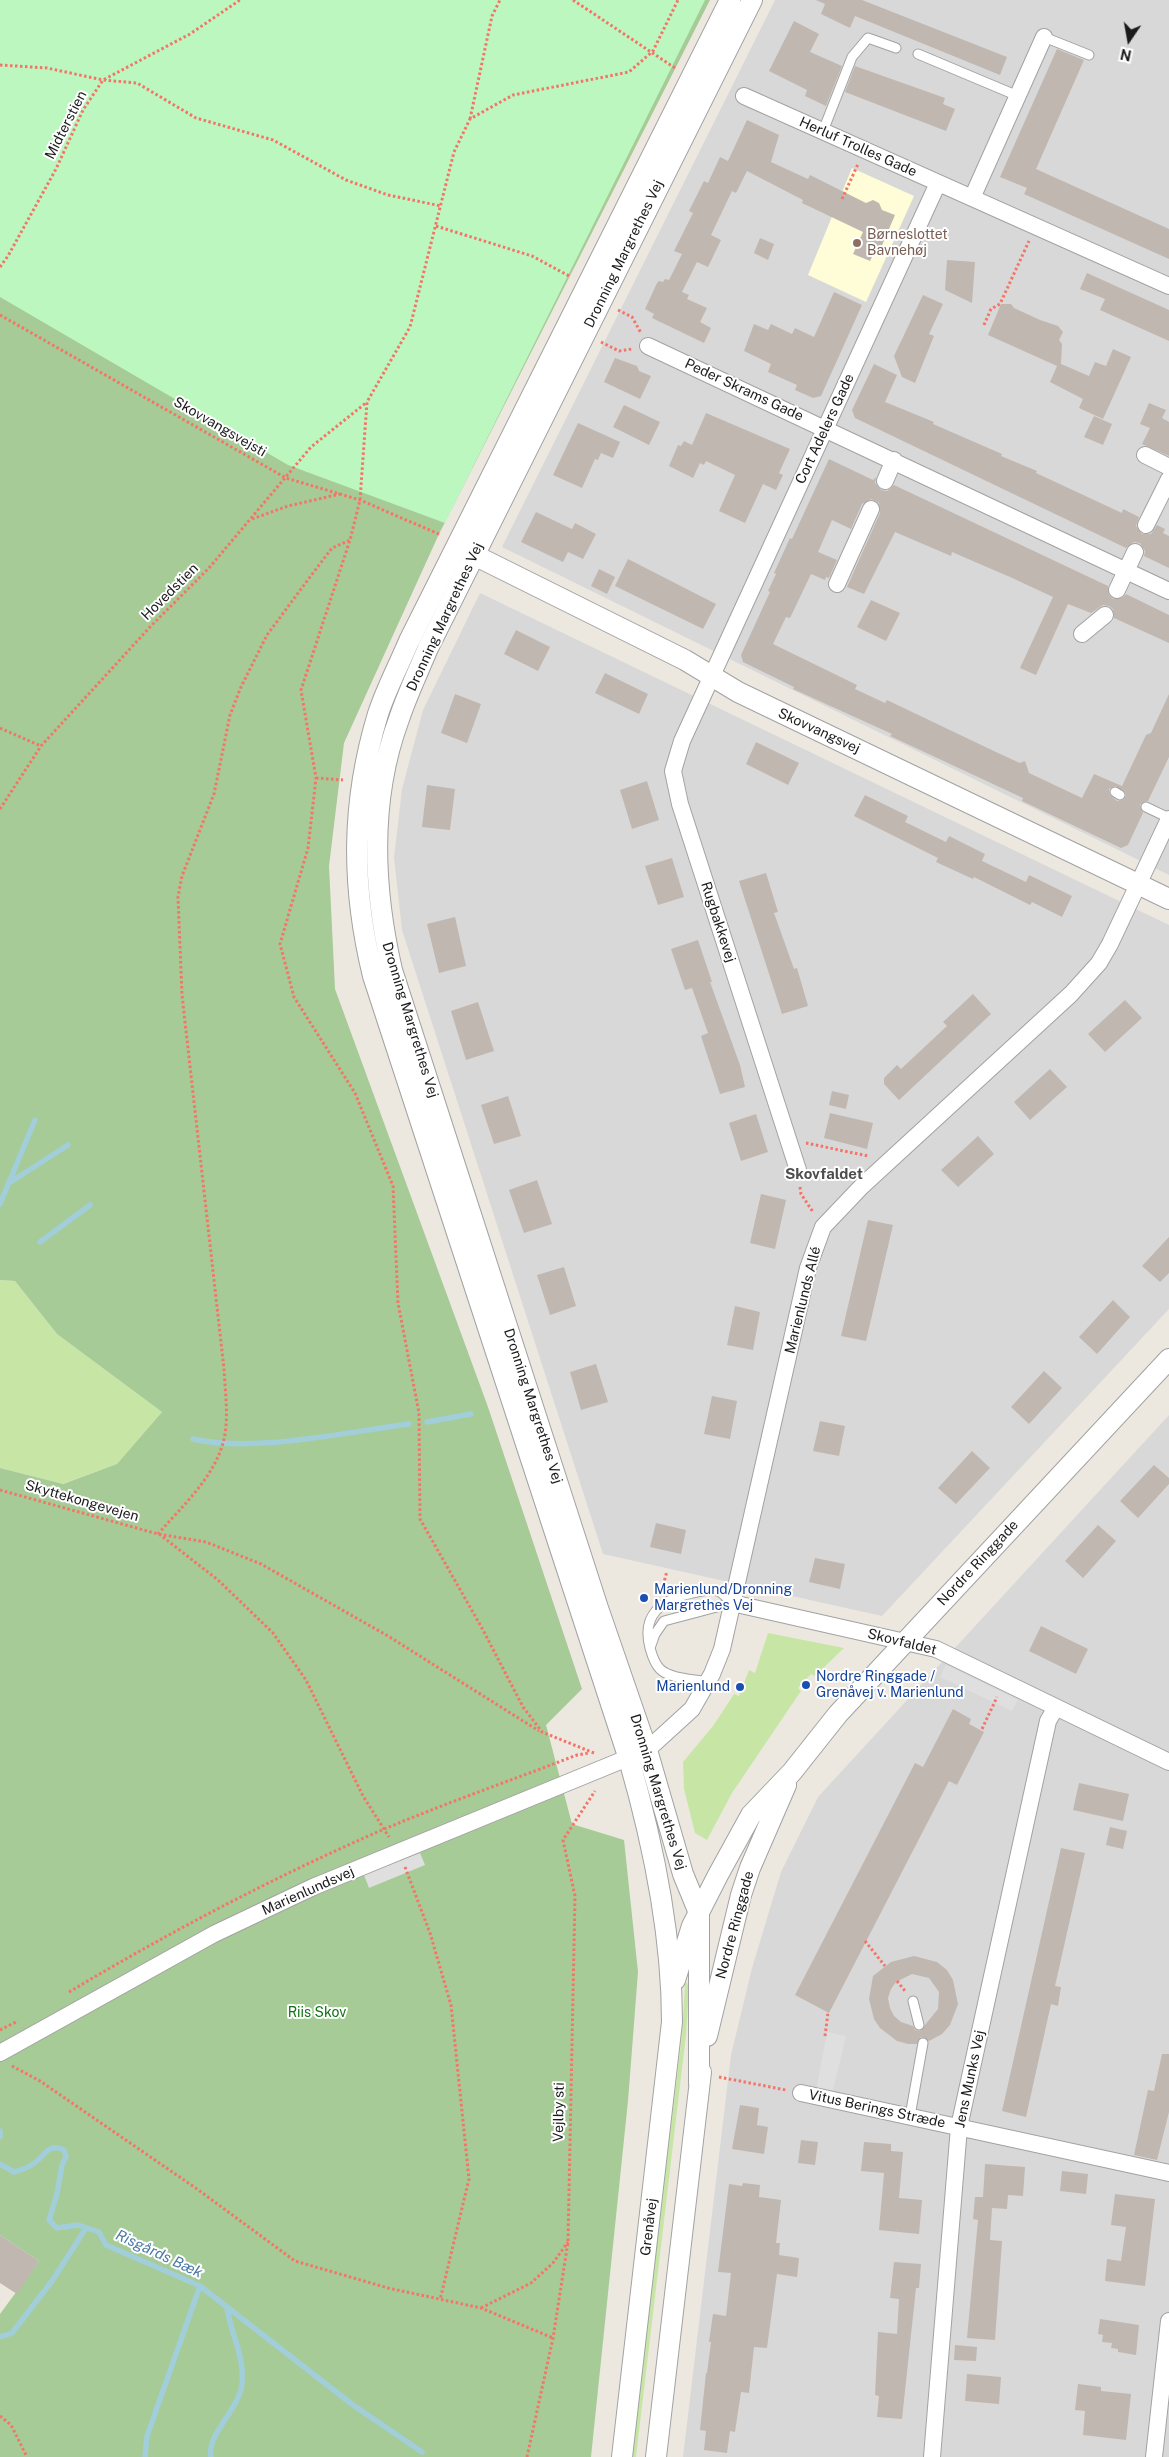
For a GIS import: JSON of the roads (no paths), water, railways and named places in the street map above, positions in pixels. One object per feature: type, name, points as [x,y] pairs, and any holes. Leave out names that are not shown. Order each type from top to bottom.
[{"type":"street","name":"Dronning Margrethes Vej","points":[[700,2079],[699,1913],[638,1753],[373,976],[359,903],[356,823],[362,781],[379,712],[409,641],[730,0]]},
{"type":"street","name":"Dronning Margrethes Vej","points":[[672,1996],[662,1910],[638,1753],[588,1577],[400,995],[384,936],[379,902],[377,824],[389,753],[398,720],[413,684],[474,555],[752,0]]},
{"type":"street","points":[[972,198],[1044,37]]},
{"type":"street","name":"Herluf Trolles Gade","points":[[744,96],[1169,286]]},
{"type":"street","name":"Cort Adelers Gade","points":[[712,675],[938,183]]},
{"type":"street","name":"Peder Skrams Gade","points":[[648,346],[894,460],[1169,591]]},
{"type":"street","points":[[1145,455],[1169,467]]},
{"type":"street","points":[[885,481],[894,460]]},
{"type":"street","points":[[1146,524],[1169,479]]},
{"type":"street","points":[[837,584],[871,510]]},
{"type":"street","points":[[1117,590],[1135,552]]},
{"type":"street","name":"Skovvangsvej","points":[[474,555],[685,660],[738,692],[1169,899]]},
{"type":"street","points":[[1082,634],[1105,615]]},
{"type":"street","name":"Rugbakkevej","points":[[712,675],[676,756],[674,771],[676,789],[798,1170]]},
{"type":"street","name":"Marienlunds Allé","points":[[638,1753],[692,1709],[707,1682],[722,1648],[808,1268],[823,1227],[890,1161],[1085,980],[1099,963],[1110,944],[1169,818]]},
{"type":"street","name":"Nordre Ringgade","points":[[672,1996],[677,1968],[699,1913],[751,1815],[792,1772],[838,1714],[1169,1358]]},
{"type":"street","name":"Skovfaldet","points":[[732,1603],[936,1649],[1055,1709],[1169,1762]]},
{"type":"street","name":"Jens Munks Vej","points":[[932,2457],[959,2127],[1048,1721],[1055,1709]]},
{"type":"street","name":"Marienlundsvej","points":[[4,2058],[214,1934],[313,1887],[400,1856],[638,1753]]},
{"type":"street","name":"Nordre Ringgade","points":[[700,2079],[714,2008],[741,1895],[750,1868],[792,1772]]},
{"type":"street","points":[[683,1874],[694,1882],[705,1882],[718,1875]]},
{"type":"street","name":"Grenåvej","points":[[622,2457],[672,2032],[672,1996]]},
{"type":"street","points":[[656,2457],[700,2079]]},
{"type":"street","name":"Vitus Berings Stræde","points":[[801,2093],[1169,2173]]},
{"type":"street","points":[[1154,2457],[1169,2321]]},
{"type":"lane","points":[[1044,37],[1089,55]]},
{"type":"lane","points":[[823,131],[852,57],[868,38],[896,48]]},
{"type":"lane","points":[[918,54],[1018,96]]},
{"type":"lane","points":[[1146,807],[1169,818]]},
{"type":"lane","points":[[650,1648],[655,1634],[664,1622],[732,1603],[720,1591],[709,1590],[672,1598],[651,1616],[648,1637],[650,1648],[654,1660],[660,1670],[673,1675],[707,1682]]},
{"type":"lane","points":[[913,2001],[919,2026]]},
{"type":"lane","points":[[910,2116],[923,2043]]},
{"type":"waterway","points":[[0,1204],[35,1120]]},
{"type":"waterway","points":[[9,1183],[68,1145]]},
{"type":"waterway","points":[[40,1242],[90,1205]]},
{"type":"waterway","points":[[427,1422],[471,1414]]},
{"type":"waterway","points":[[193,1439],[217,1443],[272,1443],[409,1424]]},
{"type":"waterway","name":"Risgårds Bæk","points":[[0,2131],[0,2137]]},
{"type":"waterway","name":"Risgårds Bæk","points":[[0,2164],[14,2172],[32,2165],[52,2148],[64,2150],[66,2157],[62,2165],[57,2194],[49,2220],[57,2228],[78,2225],[99,2232],[106,2245],[200,2286],[353,2405],[422,2452]]},
{"type":"waterway","points":[[0,2337],[12,2333],[52,2281],[86,2228]]},
{"type":"waterway","points":[[145,2457],[147,2436],[200,2286]]},
{"type":"waterway","points":[[211,2457],[213,2440],[240,2394],[242,2384],[240,2355],[227,2308]]},
{"type":"place","name":"Børneslottet Bavnehøj","points":[[857,243]]},
{"type":"place","name":"Marienlund/Dronning Margrethes Vej","points":[[644,1598]]},
{"type":"place","name":"Nordre Ringgade / Grenåvej v. Marienlund","points":[[806,1685]]},
{"type":"place","name":"Marienlund","points":[[740,1687]]},
{"type":"district","name":"Skovfaldet","points":[[824,1174]]},
{"type":"park label","name":"Riis Skov","points":[[317,2013]]}]
